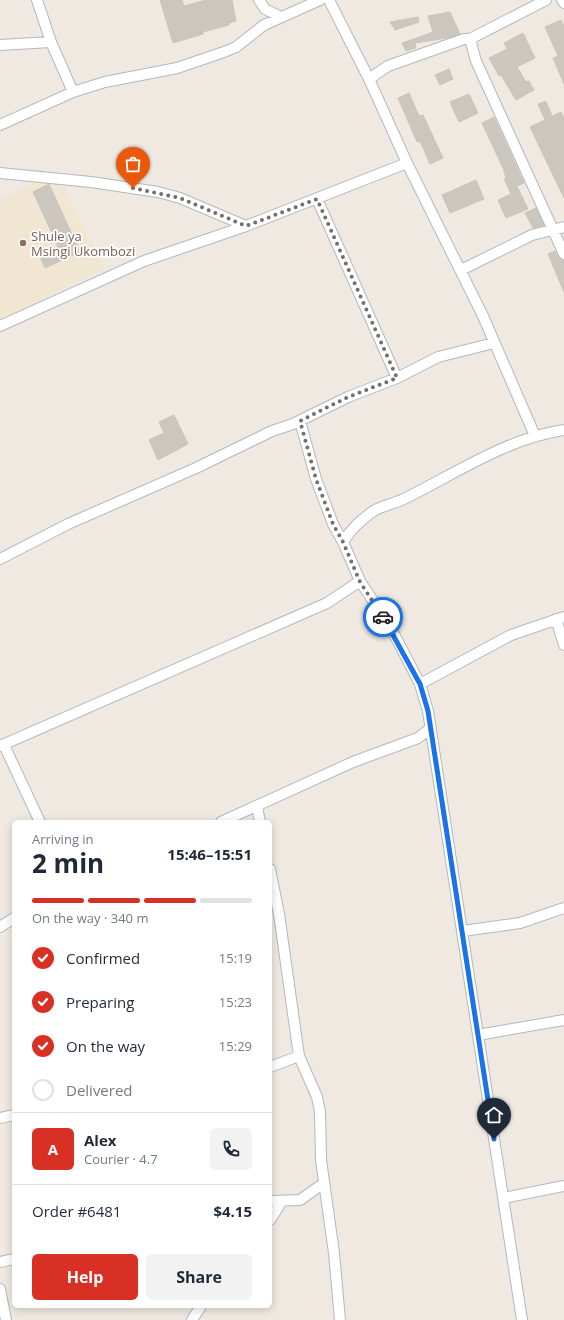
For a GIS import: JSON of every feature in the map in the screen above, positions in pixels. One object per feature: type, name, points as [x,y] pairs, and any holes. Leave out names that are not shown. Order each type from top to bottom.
[{"type":"street","points":[[37,0],[50,42],[73,92]]},
{"type":"street","points":[[259,0],[265,9],[280,17]]},
{"type":"street","points":[[0,125],[73,92],[106,82],[178,68],[236,47],[264,25],[320,0]]},
{"type":"street","points":[[329,0],[369,79],[407,163],[461,270],[494,343],[504,360],[535,436]]},
{"type":"street","points":[[369,79],[388,66],[464,39],[470,39],[546,0]]},
{"type":"street","points":[[470,39],[476,61],[564,254]]},
{"type":"street","points":[[0,46],[50,42]]},
{"type":"street","points":[[0,326],[144,261],[246,226],[407,163]]},
{"type":"street","points":[[0,173],[91,182],[158,192],[180,198],[246,226]]},
{"type":"street","points":[[317,199],[397,378]]},
{"type":"street","points":[[461,270],[532,235],[564,227]]},
{"type":"street","points":[[0,559],[68,524],[196,468],[272,431],[300,421],[348,397],[397,378],[438,357],[494,343]]},
{"type":"street","points":[[300,421],[316,479],[333,524],[343,542],[360,582],[392,630],[420,684],[431,728],[522,1320]]},
{"type":"street","points":[[343,542],[353,527],[374,511],[403,500],[493,453],[535,436],[564,430]]},
{"type":"street","points":[[39,820],[2,746],[327,603],[360,582]]},
{"type":"street","points":[[420,684],[511,635],[560,618],[564,645]]},
{"type":"street","points":[[226,820],[353,762],[418,738],[431,728]]},
{"type":"street","points":[[257,807],[260,820]]},
{"type":"street","points":[[272,879],[279,914],[300,1056],[317,1097],[320,1112],[319,1141],[334,1254],[340,1320]]},
{"type":"street","points":[[463,931],[520,923],[564,908]]},
{"type":"street","points":[[0,927],[12,919]]},
{"type":"street","points":[[478,1035],[564,1020]]},
{"type":"street","points":[[272,1066],[300,1056]]},
{"type":"street","points":[[0,1118],[12,1116]]},
{"type":"street","points":[[272,1201],[300,1200],[324,1183]]},
{"type":"street","points":[[504,1198],[564,1186]]},
{"type":"street","points":[[272,1217],[282,1201]]},
{"type":"street","points":[[0,1262],[12,1259]]},
{"type":"street","points":[[0,1290],[6,1320]]},
{"type":"street","points":[[192,1320],[200,1308]]},
{"type":"shaded area","points":[[56,172],[105,268],[0,321],[0,200]]},
{"type":"building","points":[[160,0],[182,0],[184,6],[206,0],[232,0],[236,21],[229,23],[229,25],[203,32],[203,34],[173,43]]},
{"type":"building","points":[[450,12],[460,34],[447,38],[415,43],[414,39],[433,32],[428,16]]},
{"type":"building","points":[[418,17],[419,22],[395,30],[390,22]]},
{"type":"building","points":[[561,20],[564,26],[564,84],[553,58],[558,56],[545,27]]},
{"type":"building","points":[[523,33],[535,58],[517,67],[526,82],[529,81],[534,90],[516,100],[501,75],[499,76],[489,58],[507,49],[504,43]]},
{"type":"building","points":[[414,39],[416,48],[406,51],[402,43]]},
{"type":"building","points":[[449,69],[453,79],[440,85],[435,75]]},
{"type":"building","points":[[409,93],[419,116],[423,115],[443,158],[430,164],[420,141],[417,142],[398,98]]},
{"type":"building","points":[[469,94],[478,113],[459,122],[450,102]]},
{"type":"building","points":[[546,101],[552,116],[561,112],[564,118],[564,198],[530,127],[545,120],[538,104]]},
{"type":"building","points":[[494,117],[524,183],[517,186],[528,209],[506,218],[498,200],[511,194],[504,179],[506,178],[503,168],[482,123]]},
{"type":"building","points":[[476,180],[484,199],[450,213],[442,195]]},
{"type":"building","points":[[49,184],[80,252],[45,268],[39,255],[58,246],[33,192]]},
{"type":"building","points":[[536,208],[544,225],[533,228],[525,213]]},
{"type":"building","points":[[555,251],[558,257],[564,261],[564,292],[548,254]]},
{"type":"building","points":[[174,415],[188,444],[158,460],[149,440],[164,433],[159,422]]},
{"type":"way so far","points":[[133,188],[158,192],[180,198],[246,226],[317,199],[397,378],[348,397],[300,421],[307,452],[333,524],[343,542],[360,582],[383,617]]},
{"type":"place","name":"Shule ya Msingi Ukombozi","points":[[23,243]]},
{"type":"route","points":[[383,617],[392,630],[420,684],[428,711],[494,1139]]}]
